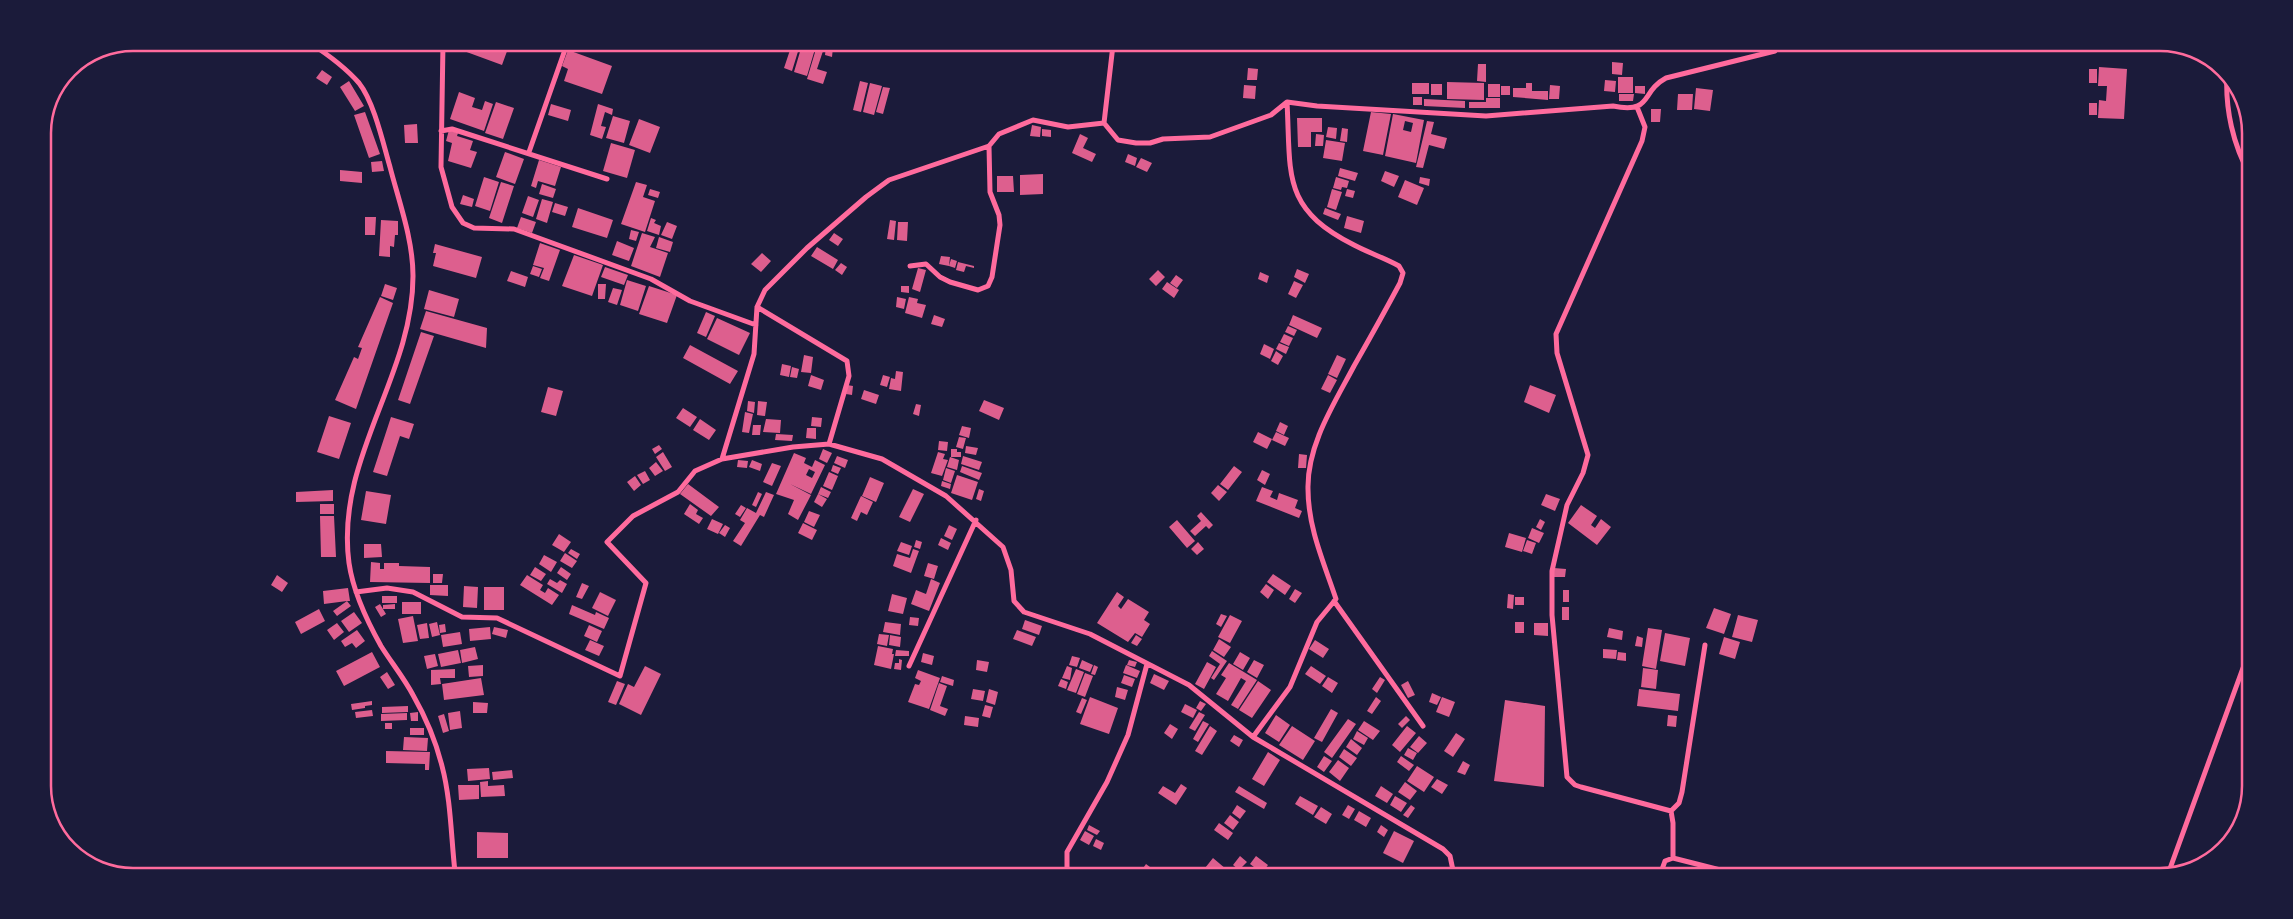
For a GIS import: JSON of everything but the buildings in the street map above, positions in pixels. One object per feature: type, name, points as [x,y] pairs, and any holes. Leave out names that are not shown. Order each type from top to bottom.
[{"type":"street","points":[[322,51],[360,84],[377,121],[410,245],[413,277],[409,312],[398,356],[355,474],[347,511],[345,534],[349,566],[356,592],[381,645],[413,694],[442,765],[455,868]]},
{"type":"street","points":[[442,51],[442,167],[447,193],[456,216],[463,223],[474,228],[514,229],[651,279],[690,301],[756,325]]},
{"type":"street","points":[[529,152],[565,51]]},
{"type":"street","points":[[1112,51],[1104,124],[1118,140],[1136,144],[1150,143],[1163,139],[1210,137],[1271,114],[1287,102],[1317,106],[1486,116],[1613,106],[1629,110],[1637,107],[1666,78],[1775,51]]},
{"type":"street","points":[[2226,85],[2230,124],[2242,161]]},
{"type":"street","points":[[1253,737],[1290,686],[1317,622],[1328,612],[1336,599],[1320,558],[1309,506],[1308,475],[1322,428],[1400,283],[1403,273],[1396,264],[1354,245],[1324,228],[1301,206],[1296,196],[1293,178],[1287,102]]},
{"type":"street","points":[[1637,107],[1644,124],[1642,140],[1556,334],[1557,353],[1588,455],[1583,473],[1570,497],[1557,540],[1552,571],[1551,608],[1567,777],[1575,785],[1581,787],[1671,811]]},
{"type":"street","points":[[722,459],[754,354],[757,308],[765,290],[807,248],[878,187],[904,174],[989,146],[999,134],[1033,120],[1068,127],[1104,124]]},
{"type":"street","points":[[441,131],[452,129],[529,152],[608,179]]},
{"type":"street","points":[[910,266],[926,264],[944,280],[972,289],[982,290],[988,286],[992,276],[1000,225],[999,215],[990,192],[989,146]]},
{"type":"street","points":[[757,308],[847,361],[849,376],[829,444]]},
{"type":"street","points":[[356,592],[387,588],[413,592],[462,616],[496,618],[620,676],[646,583],[608,542],[633,516],[678,492],[695,471],[722,459],[793,447],[829,444],[882,459],[946,496],[976,520],[1003,547],[1008,557],[1014,601],[1024,612],[1090,634],[1188,685],[1253,737],[1443,848],[1450,856],[1453,868]]},
{"type":"street","points":[[908,666],[976,520]]},
{"type":"street","points":[[1334,602],[1423,726]]},
{"type":"street","points":[[1671,811],[1679,802],[1682,792],[1705,645]]},
{"type":"street","points":[[1067,868],[1066,861],[1072,842],[1107,782],[1128,734],[1147,664]]},
{"type":"street","points":[[2171,867],[2242,671]]},
{"type":"street","points":[[1671,811],[1674,823],[1673,858]]},
{"type":"street","points":[[1662,868],[1665,861],[1673,858],[1710,868]]}]
